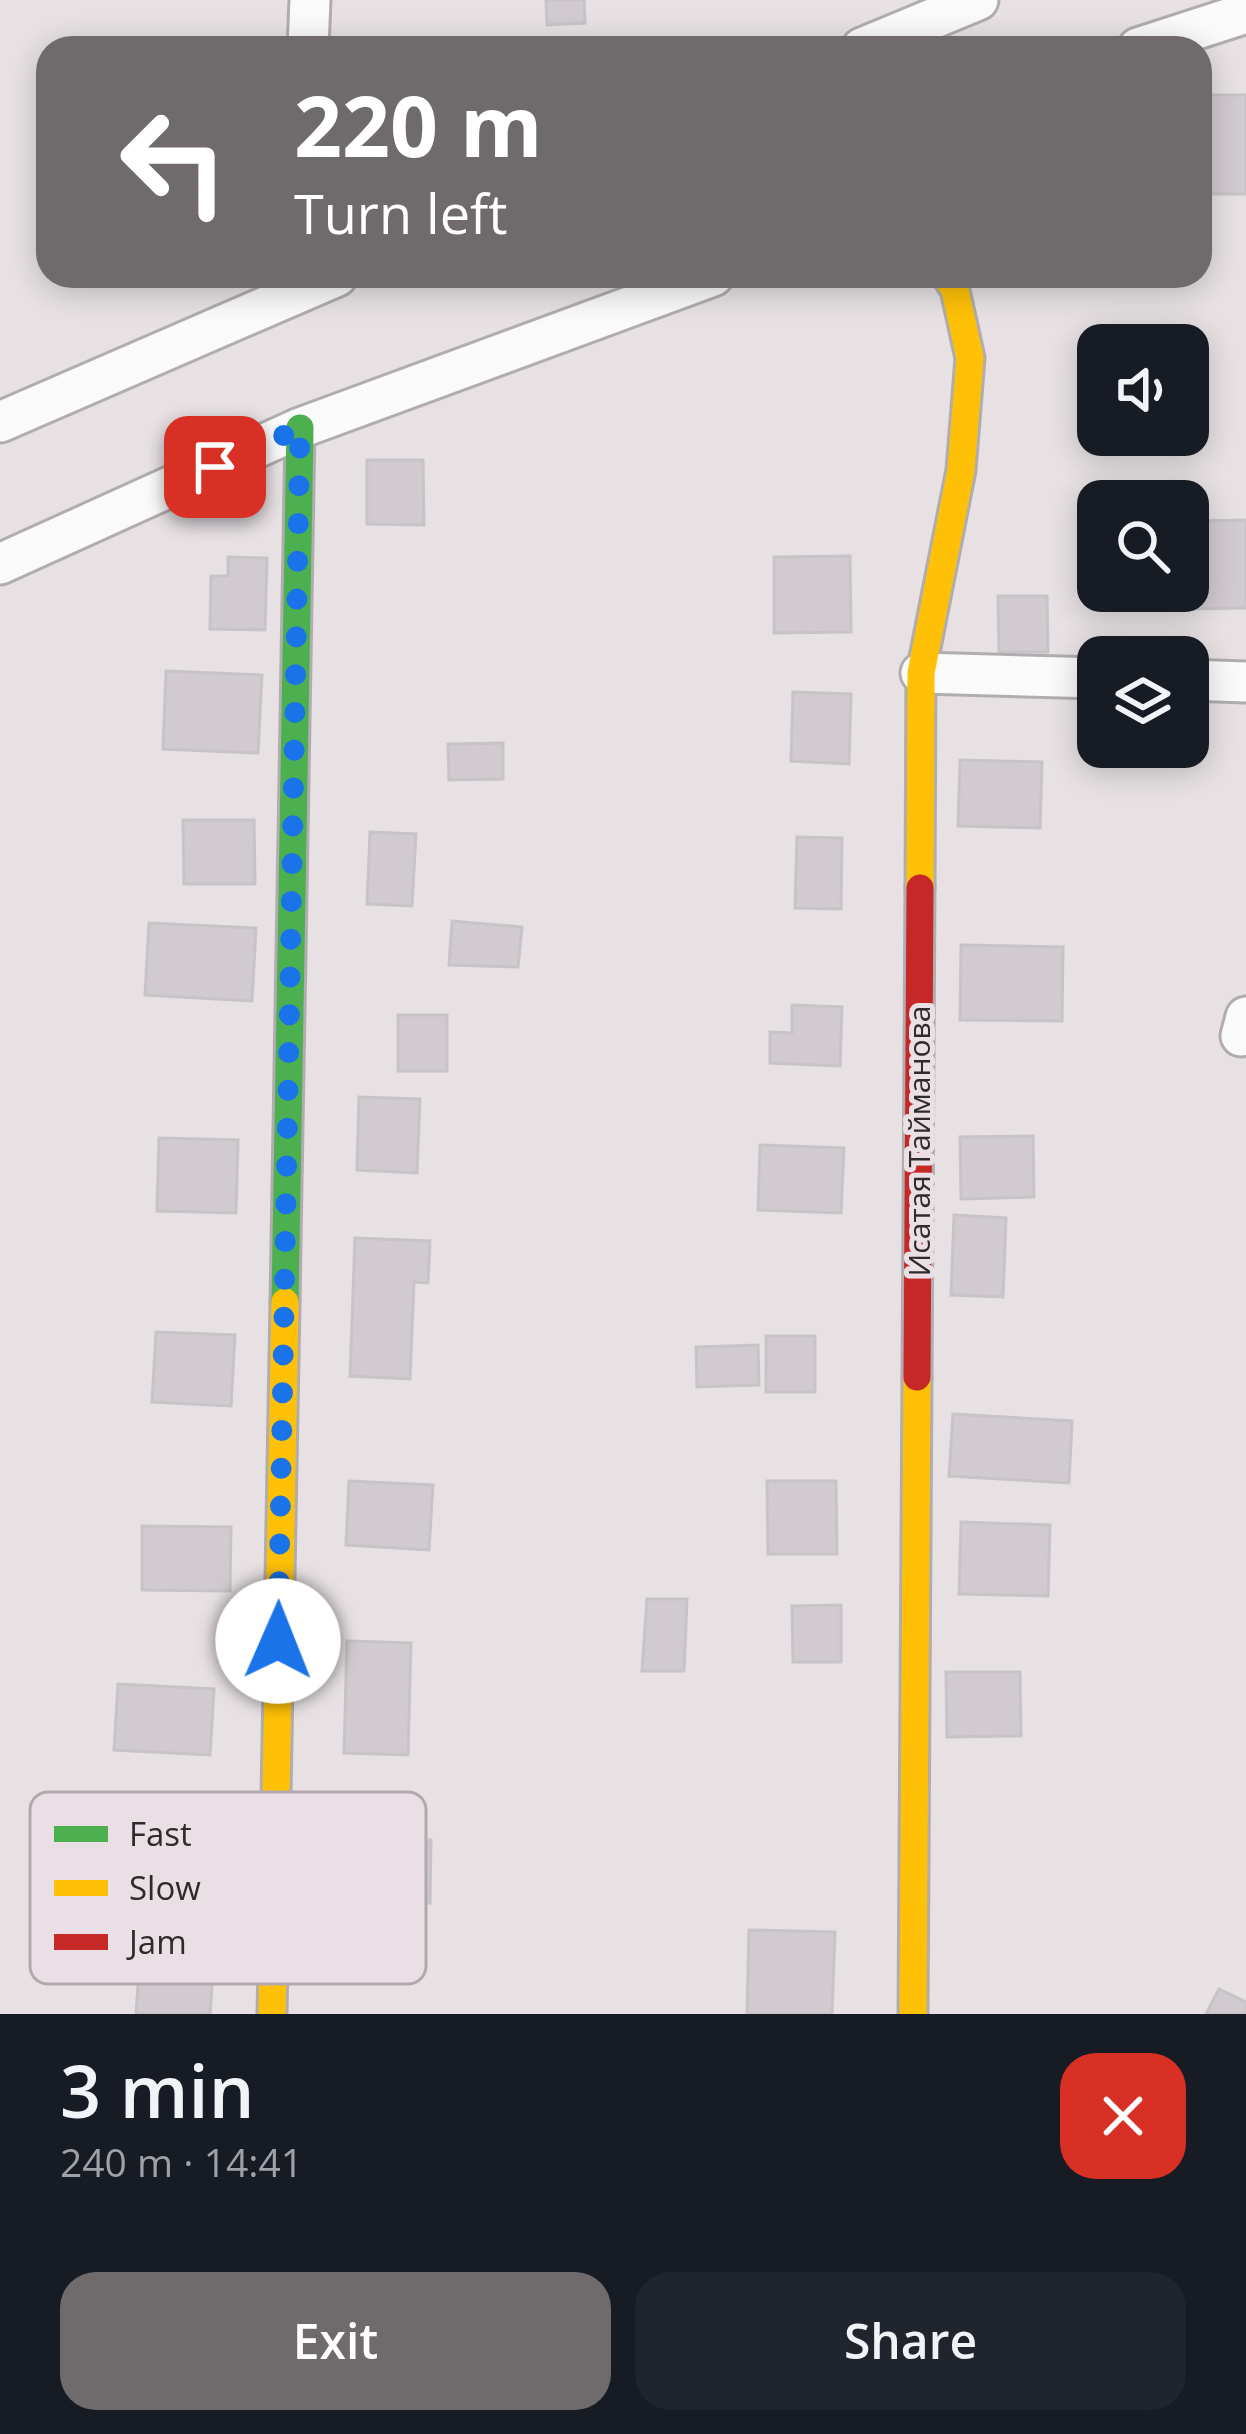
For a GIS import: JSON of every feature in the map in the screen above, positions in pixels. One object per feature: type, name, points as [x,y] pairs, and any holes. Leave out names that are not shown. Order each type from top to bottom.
[{"type":"street","points":[[308,36],[310,0]]},
{"type":"street","points":[[884,36],[937,8],[978,0]]},
{"type":"street","points":[[1175,36],[1246,13]]},
{"type":"street","points":[[0,422],[291,288]]},
{"type":"street","points":[[0,564],[300,428],[680,288]]},
{"type":"street","name":"Исатая Тайманова","points":[[913,2014],[921,673],[961,470],[970,358],[954,288]]},
{"type":"street","points":[[276,1792],[300,428]]},
{"type":"street","points":[[921,673],[1077,677]]},
{"type":"street","points":[[1209,681],[1246,682]]},
{"type":"street","points":[[272,2014],[273,1984]]},
{"type":"building","points":[[546,0],[584,0],[585,23],[547,25]]},
{"type":"building","points":[[1212,95],[1246,95],[1246,194],[1212,194]]},
{"type":"building","points":[[367,460],[423,460],[424,525],[367,524]]},
{"type":"building","points":[[1246,520],[1246,608],[1209,609],[1209,521]]},
{"type":"building","points":[[850,556],[851,632],[774,633],[774,557]]},
{"type":"building","points":[[228,557],[267,558],[265,630],[210,629],[211,576],[228,576]]},
{"type":"building","points":[[998,596],[1047,596],[1048,652],[999,652]]},
{"type":"building","points":[[166,671],[262,675],[258,753],[163,749]]},
{"type":"building","points":[[793,692],[851,694],[849,764],[791,761]]},
{"type":"building","points":[[503,743],[503,779],[449,780],[448,744]]},
{"type":"building","points":[[960,760],[1042,762],[1040,828],[958,826]]},
{"type":"building","points":[[183,820],[254,820],[255,884],[184,884]]},
{"type":"building","points":[[370,832],[416,834],[412,906],[367,904]]},
{"type":"building","points":[[797,837],[842,838],[841,909],[795,908]]},
{"type":"building","points":[[452,921],[522,927],[518,967],[449,965]]},
{"type":"building","points":[[149,923],[256,928],[252,1001],[145,995]]},
{"type":"building","points":[[961,945],[1063,947],[1062,1021],[960,1020]]},
{"type":"building","points":[[792,1005],[842,1007],[840,1066],[770,1063],[770,1032],[792,1033]]},
{"type":"building","points":[[398,1015],[447,1015],[447,1071],[398,1071]]},
{"type":"building","points":[[359,1097],[420,1099],[417,1173],[357,1170]]},
{"type":"building","points":[[1033,1136],[1034,1197],[961,1199],[960,1137]]},
{"type":"building","points":[[159,1138],[238,1140],[236,1213],[157,1211]]},
{"type":"building","points":[[760,1145],[844,1148],[841,1213],[758,1210]]},
{"type":"building","points":[[954,1215],[1006,1218],[1003,1297],[951,1295]]},
{"type":"building","points":[[355,1238],[430,1241],[428,1283],[414,1282],[410,1379],[350,1376]]},
{"type":"building","points":[[156,1332],[235,1335],[231,1406],[152,1402]]},
{"type":"building","points":[[766,1336],[815,1336],[815,1392],[766,1392]]},
{"type":"building","points":[[758,1345],[759,1385],[697,1387],[696,1347]]},
{"type":"building","points":[[953,1414],[1072,1421],[1069,1483],[949,1476]]},
{"type":"building","points":[[349,1481],[433,1485],[429,1550],[346,1545]]},
{"type":"building","points":[[767,1481],[836,1481],[837,1554],[768,1554]]},
{"type":"building","points":[[961,1522],[1050,1525],[1048,1596],[959,1594]]},
{"type":"building","points":[[142,1526],[231,1527],[230,1591],[142,1590]]},
{"type":"building","points":[[647,1599],[687,1599],[684,1671],[642,1671]]},
{"type":"building","points":[[841,1605],[841,1662],[793,1662],[792,1606]]},
{"type":"building","points":[[347,1641],[411,1643],[408,1755],[344,1753]]},
{"type":"building","points":[[946,1672],[1020,1672],[1021,1736],[947,1737]]},
{"type":"building","points":[[118,1684],[214,1689],[210,1755],[114,1750]]},
{"type":"building","points":[[426,1840],[431,1840],[430,1903],[426,1903]]},
{"type":"building","points":[[749,1930],[835,1932],[832,2014],[747,2014]]},
{"type":"building","points":[[138,1984],[212,1984],[210,2014],[136,2014]]},
{"type":"building","points":[[1219,1989],[1246,2002],[1246,2014],[1206,2014]]},
{"type":"traffic: fast","points":[[285,1302],[300,428]]},
{"type":"traffic: slow","points":[[920,888],[921,673],[961,470],[970,358],[954,288]]},
{"type":"traffic: slow","points":[[276,1792],[285,1302]]},
{"type":"traffic: slow","points":[[913,2014],[917,1377]]},
{"type":"traffic: slow","points":[[272,2014],[273,1984]]},
{"type":"traffic: jam","points":[[917,1377],[920,888]]},
{"type":"route","points":[[215,467],[300,428],[278,1641]]}]
